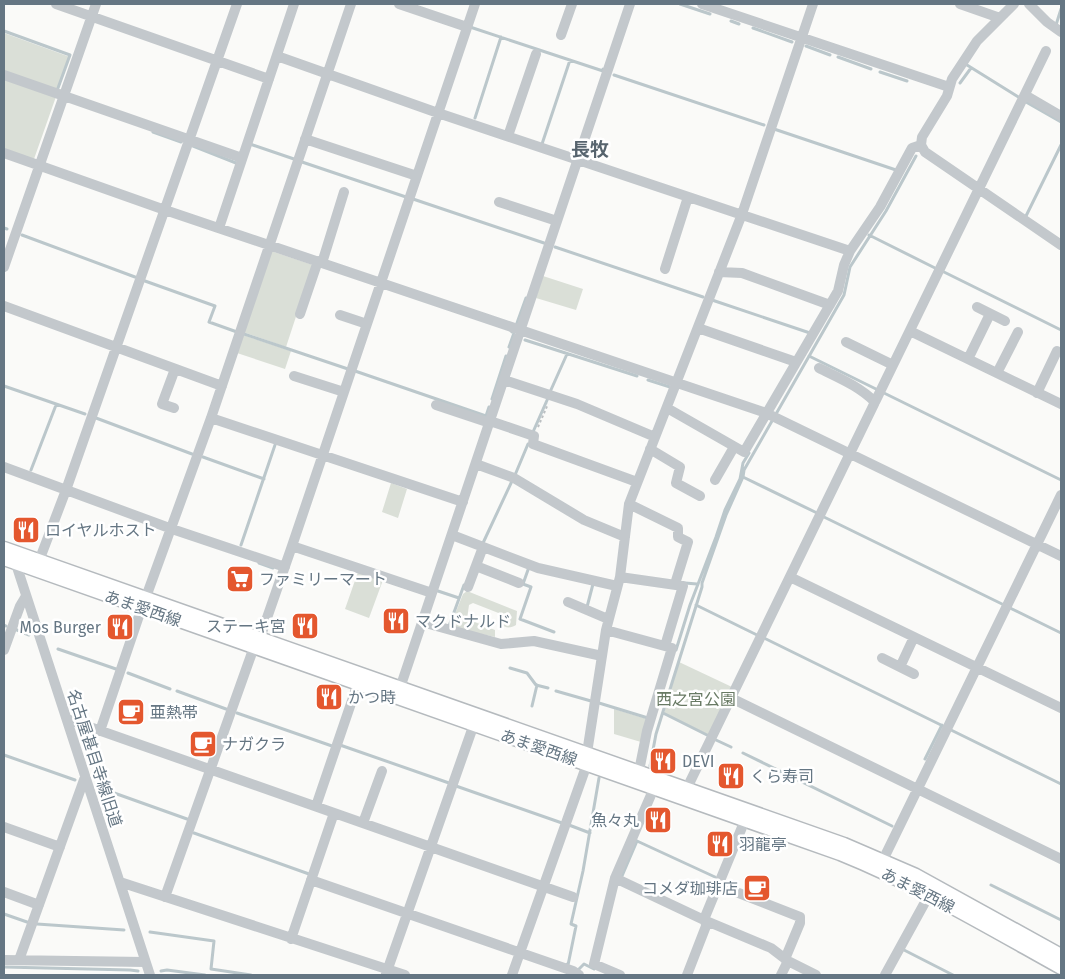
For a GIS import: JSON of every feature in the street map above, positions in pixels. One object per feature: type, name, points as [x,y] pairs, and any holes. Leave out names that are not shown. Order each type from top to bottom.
[{"type":"main road","name":"あま愛西線","points":[[9,555],[39,561],[144,602]]},
{"type":"main road","name":"あま愛西線","points":[[9,555],[587,758],[654,788],[878,869],[1061,968]]},
{"type":"main road","name":"あま愛西線","points":[[257,642],[358,683],[399,692],[474,724],[587,758],[639,771],[844,844],[916,875],[1061,955]]},
{"type":"street","points":[[56,4],[269,79]]},
{"type":"street","points":[[4,267],[96,4]]},
{"type":"street","points":[[39,561],[66,490],[237,4]]},
{"type":"street","points":[[219,228],[294,4]]},
{"type":"street","points":[[100,731],[144,602],[211,418],[351,4]]},
{"type":"street","points":[[399,4],[467,27]]},
{"type":"street","points":[[165,897],[285,567],[475,4]]},
{"type":"street","points":[[561,36],[572,4]]},
{"type":"street","points":[[399,692],[630,4]]},
{"type":"street","points":[[512,975],[587,758],[606,630],[618,581],[629,504],[742,214],[813,4]]},
{"type":"street","points":[[1014,4],[977,41],[952,79],[947,96],[922,138],[921,145],[925,152],[1061,245]]},
{"type":"street","points":[[1028,4],[1061,32]]},
{"type":"street","points":[[708,5],[949,87]]},
{"type":"street","points":[[964,5],[1000,18]]},
{"type":"street","points":[[687,788],[1046,51]]},
{"type":"street","points":[[508,136],[536,54]]},
{"type":"street","points":[[277,56],[438,113],[850,251]]},
{"type":"street","points":[[4,75],[242,158]]},
{"type":"street","points":[[1025,95],[1061,116]]},
{"type":"street","points":[[305,139],[417,176]]},
{"type":"street","points":[[667,408],[744,452],[770,415],[796,362],[838,291],[844,265],[850,251],[880,207],[912,148],[921,145]]},
{"type":"street","points":[[4,153],[165,210],[770,415],[1061,556]]},
{"type":"street","points":[[300,314],[344,192]]},
{"type":"street","points":[[665,269],[688,197]]},
{"type":"street","points":[[499,202],[557,221]]},
{"type":"street","points":[[720,272],[742,273],[830,305]]},
{"type":"street","points":[[4,306],[222,386]]},
{"type":"street","points":[[977,307],[1005,321]]},
{"type":"street","points":[[968,359],[990,314]]},
{"type":"street","points":[[340,315],[367,324]]},
{"type":"street","points":[[698,328],[796,362]]},
{"type":"street","points":[[910,331],[1061,404]]},
{"type":"street","points":[[997,373],[1018,332]]},
{"type":"street","points":[[846,342],[894,365]]},
{"type":"street","points":[[1038,393],[1057,351]]},
{"type":"street","points":[[819,368],[858,388],[875,402]]},
{"type":"street","points":[[174,408],[162,404],[175,369]]},
{"type":"street","points":[[294,376],[344,392]]},
{"type":"street","points":[[504,380],[578,404],[655,437]]},
{"type":"street","points":[[436,405],[534,436],[533,444],[637,482]]},
{"type":"street","points":[[211,418],[463,502]]},
{"type":"street","points":[[715,480],[734,447]]},
{"type":"street","points":[[650,449],[680,467],[676,483],[700,496]]},
{"type":"street","points":[[476,464],[514,478],[536,493],[584,520],[625,537]]},
{"type":"street","points":[[4,468],[172,529],[285,567]]},
{"type":"street","points":[[882,860],[1061,495]]},
{"type":"street","points":[[629,504],[678,528],[678,537],[688,542],[675,584]]},
{"type":"street","points":[[452,535],[538,568],[618,581],[683,586],[665,646]]},
{"type":"street","points":[[292,546],[432,593]]},
{"type":"street","points":[[468,587],[483,547]]},
{"type":"street","name":"名古屋甚目寺線旧道","points":[[9,555],[26,596],[150,975]]},
{"type":"street","points":[[476,566],[519,583]]},
{"type":"street","points":[[790,576],[1061,708]]},
{"type":"street","points":[[4,650],[20,606],[26,596]]},
{"type":"street","points":[[568,602],[608,619]]},
{"type":"street","points":[[422,622],[501,644],[534,641],[602,656]]},
{"type":"street","points":[[606,630],[672,648],[647,731],[639,771]]},
{"type":"street","points":[[900,667],[914,637]]},
{"type":"street","points":[[882,658],[914,674]]},
{"type":"street","points":[[316,806],[358,683]]},
{"type":"street","points":[[731,698],[1061,859]]},
{"type":"street","points":[[67,719],[573,897]]},
{"type":"street","points":[[387,972],[474,724]]},
{"type":"street","points":[[363,823],[382,772]]},
{"type":"street","points":[[19,960],[85,777]]},
{"type":"street","points":[[620,975],[594,964],[615,878],[654,788]]},
{"type":"street","points":[[291,939],[334,813]]},
{"type":"street","points":[[690,974],[706,926],[704,920],[745,820]]},
{"type":"street","points":[[4,828],[60,847]]},
{"type":"street","points":[[615,878],[704,920],[771,948],[786,960],[816,975]]},
{"type":"street","points":[[311,880],[520,952],[579,975]]},
{"type":"street","points":[[120,882],[387,972],[405,975]]},
{"type":"street","points":[[718,885],[800,917],[800,923],[781,975]]},
{"type":"street","points":[[4,892],[39,905]]},
{"type":"street","points":[[884,975],[929,895]]},
{"type":"street","points":[[4,960],[145,962]]},
{"type":"path","points":[[534,436],[552,395]]},
{"type":"green space","points":[[4,33],[70,57],[34,159],[4,149]]},
{"type":"green space","points":[[271,251],[313,265],[286,347],[243,332]]},
{"type":"green space","points":[[543,276],[583,289],[576,310],[536,298]]},
{"type":"green space","points":[[243,335],[291,351],[285,369],[237,353]]},
{"type":"green space","points":[[391,483],[407,489],[398,518],[382,512]]},
{"type":"green space","points":[[358,572],[383,580],[369,618],[345,609]]},
{"type":"green space","points":[[467,591],[517,611],[516,625],[504,626],[501,623],[501,614],[473,603],[469,605],[467,619],[495,630],[495,637],[454,628],[451,624],[463,594]]},
{"type":"green space","name":"西之宮公園","points":[[679,662],[732,687],[709,735],[664,713]]},
{"type":"green space","points":[[614,709],[647,719],[641,742],[614,734]]},
{"type":"waterway","points":[[680,4],[710,14]]},
{"type":"waterway","points":[[1056,25],[1061,9]]},
{"type":"waterway","points":[[731,21],[739,24]]},
{"type":"waterway","points":[[470,27],[603,71],[603,69]]},
{"type":"waterway","points":[[753,28],[792,42]]},
{"type":"waterway","points":[[4,31],[70,55],[58,88]]},
{"type":"waterway","points":[[475,118],[501,37]]},
{"type":"waterway","points":[[806,46],[830,55]]},
{"type":"waterway","points":[[838,57],[871,69]]},
{"type":"waterway","points":[[542,144],[570,60]]},
{"type":"waterway","points":[[967,65],[1020,98]]},
{"type":"waterway","points":[[960,83],[971,68]]},
{"type":"waterway","points":[[880,72],[907,81]]},
{"type":"waterway","points":[[614,75],[764,125]]},
{"type":"waterway","points":[[1026,102],[1061,122]]},
{"type":"waterway","points":[[774,129],[896,170]]},
{"type":"waterway","points":[[153,132],[181,142]]},
{"type":"waterway","points":[[250,144],[294,159]]},
{"type":"waterway","points":[[1026,216],[1061,145]]},
{"type":"waterway","points":[[193,146],[236,163]]},
{"type":"waterway","points":[[650,766],[656,734],[702,583],[726,515],[743,477],[744,470],[844,295],[850,267],[886,211],[916,156]]},
{"type":"waterway","points":[[302,162],[406,197]]},
{"type":"waterway","points":[[413,199],[544,243]]},
{"type":"waterway","points":[[22,235],[135,277]]},
{"type":"waterway","points":[[869,235],[937,269]]},
{"type":"waterway","points":[[555,247],[703,297]]},
{"type":"waterway","points":[[944,272],[1061,330]]},
{"type":"waterway","points":[[145,281],[215,306],[209,322],[237,332]]},
{"type":"waterway","points":[[517,323],[526,298]]},
{"type":"waterway","points":[[712,300],[810,333]]},
{"type":"waterway","points":[[509,347],[514,333],[512,332]]},
{"type":"waterway","points":[[244,334],[348,369]]},
{"type":"waterway","points":[[525,340],[637,376]]},
{"type":"waterway","points":[[550,392],[567,354]]},
{"type":"waterway","points":[[492,399],[506,356]]},
{"type":"waterway","points":[[809,356],[878,390]]},
{"type":"waterway","points":[[355,371],[486,416],[489,407]]},
{"type":"waterway","points":[[648,380],[670,387]]},
{"type":"waterway","points":[[4,386],[85,414]]},
{"type":"waterway","points":[[884,393],[1061,480]]},
{"type":"waterway","points":[[533,432],[548,398]]},
{"type":"waterway","points":[[31,470],[56,405]]},
{"type":"waterway","points":[[96,418],[192,454]]},
{"type":"waterway","points":[[515,475],[528,444]]},
{"type":"waterway","points":[[241,545],[275,445]]},
{"type":"waterway","points":[[676,650],[690,605],[725,510],[740,479],[743,463],[749,453]]},
{"type":"waterway","points":[[203,457],[264,479]]},
{"type":"waterway","points":[[743,477],[817,513]]},
{"type":"waterway","points":[[483,543],[512,481]]},
{"type":"waterway","points":[[824,517],[1002,604]]},
{"type":"waterway","points":[[259,563],[273,568]]},
{"type":"waterway","points":[[529,567],[523,584],[531,587],[520,619],[554,632]]},
{"type":"waterway","points":[[685,583],[697,584]]},
{"type":"waterway","points":[[587,607],[593,584]]},
{"type":"waterway","points":[[449,626],[464,585]]},
{"type":"waterway","points":[[438,591],[459,598]]},
{"type":"waterway","points":[[696,605],[757,635]]},
{"type":"waterway","points":[[1010,608],[1061,633]]},
{"type":"waterway","points":[[17,630],[29,635]]},
{"type":"waterway","points":[[764,638],[943,726]]},
{"type":"waterway","points":[[58,649],[116,669]]},
{"type":"waterway","points":[[510,668],[527,673],[536,685],[548,688]]},
{"type":"waterway","points":[[128,673],[170,689]]},
{"type":"waterway","points":[[532,706],[537,685]]},
{"type":"waterway","points":[[177,691],[226,709]]},
{"type":"waterway","points":[[556,691],[591,701]]},
{"type":"waterway","points":[[599,703],[648,718]]},
{"type":"waterway","points":[[237,713],[332,746]]},
{"type":"waterway","points":[[663,713],[709,736]]},
{"type":"waterway","points":[[925,759],[942,725]]},
{"type":"waterway","points":[[951,730],[1061,784]]},
{"type":"waterway","points":[[716,740],[731,747]]},
{"type":"waterway","points":[[340,745],[449,783]]},
{"type":"waterway","points":[[743,753],[892,826]]},
{"type":"waterway","points":[[4,755],[75,780]]},
{"type":"waterway","points":[[567,964],[576,926],[571,924],[583,871],[599,778]]},
{"type":"waterway","points":[[456,786],[562,823]]},
{"type":"waterway","points":[[103,789],[187,819]]},
{"type":"waterway","points":[[569,825],[590,833]]},
{"type":"waterway","points":[[194,833],[309,874]]},
{"type":"waterway","points":[[622,876],[637,841],[715,877]]},
{"type":"waterway","points":[[991,885],[1061,920]]},
{"type":"waterway","points":[[4,914],[27,922]]},
{"type":"waterway","points":[[37,924],[124,930]]},
{"type":"waterway","points":[[150,932],[214,941],[211,969],[251,975]]},
{"type":"waterway","points":[[904,950],[953,975]]},
{"type":"waterway","points":[[578,970],[584,964],[594,969]]},
{"type":"waterway","points":[[4,967],[138,971]]},
{"type":"waterway","points":[[161,971],[167,970],[205,975]]},
{"type":"place","name":"ロイヤルホスト","points":[[26,530]]},
{"type":"place","name":"ファミリーマート","points":[[240,579]]},
{"type":"place","name":"マクドナルド","points":[[396,621]]},
{"type":"place","name":"ステーキ宮","points":[[305,626]]},
{"type":"place","name":"Mos Burger","points":[[120,627]]},
{"type":"place","name":"かつ時","points":[[329,697]]},
{"type":"place","name":"亜熱帯","points":[[131,712]]},
{"type":"place","name":"ナガクラ","points":[[203,744]]},
{"type":"place","name":"DEVI","points":[[663,761]]},
{"type":"place","name":"くら寿司","points":[[731,776]]},
{"type":"place","name":"魚々丸","points":[[658,820]]},
{"type":"place","name":"羽龍亭","points":[[720,844]]},
{"type":"place","name":"コメダ珈琲店","points":[[757,888]]},
{"type":"district","name":"長牧","points":[[590,149]]}]
